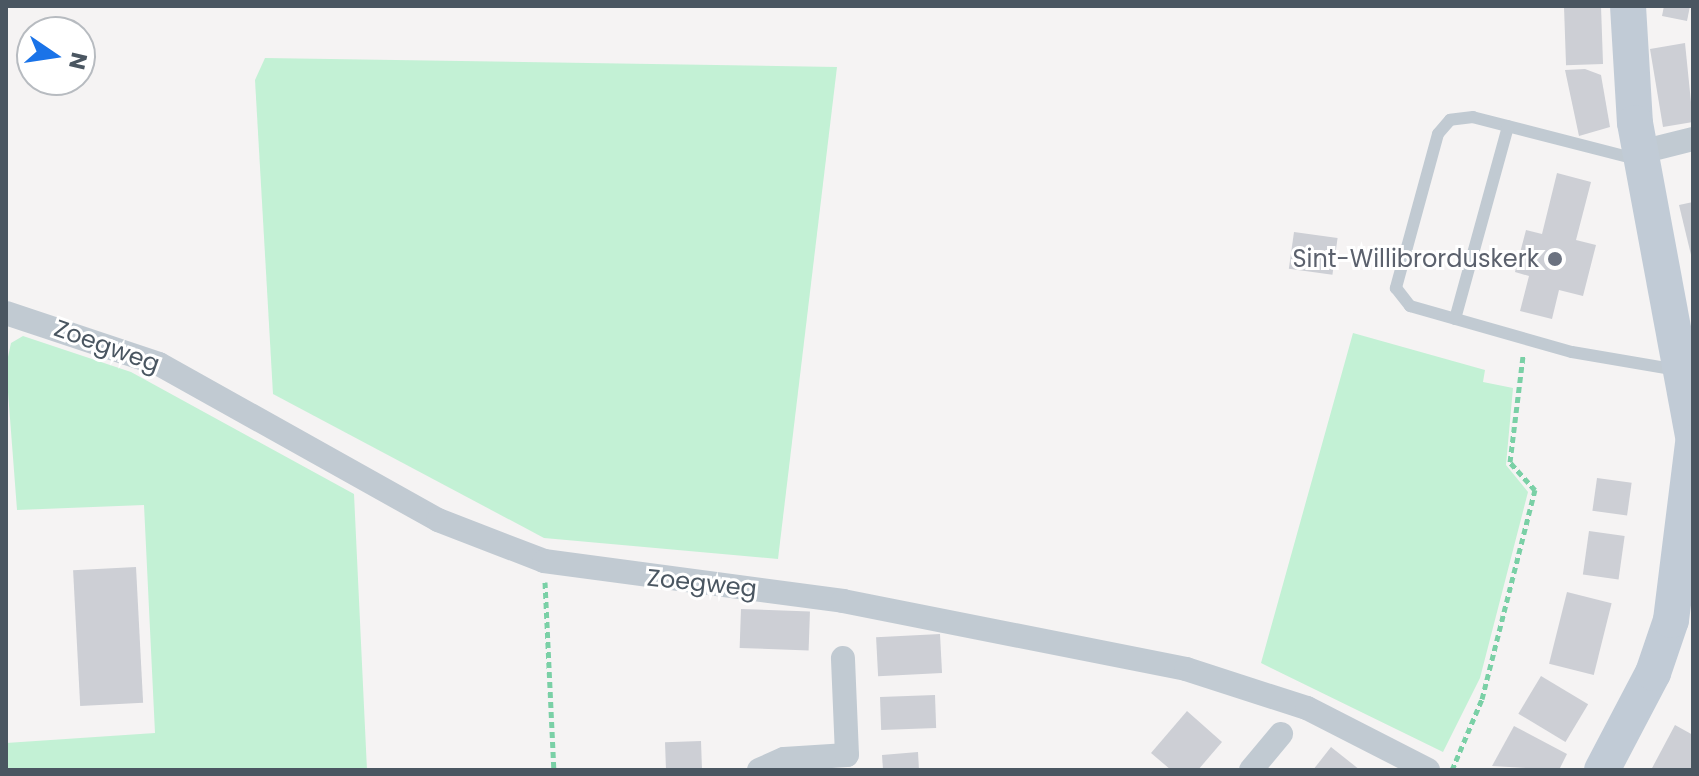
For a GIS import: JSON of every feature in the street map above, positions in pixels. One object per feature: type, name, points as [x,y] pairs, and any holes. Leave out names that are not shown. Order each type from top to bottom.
[{"type":"street","points":[[1602,770],[1653,673],[1671,620],[1693,440],[1642,156],[1628,6]]},
{"type":"street","points":[[1642,156],[1693,139]]},
{"type":"street","name":"Zoegweg","points":[[6,313],[159,364],[438,520],[544,561],[843,601],[1186,669],[1307,708],[1428,770]]},
{"type":"street","points":[[759,770],[784,759],[847,763],[843,658]]},
{"type":"street","points":[[1251,770],[1281,734]]},
{"type":"lane","points":[[1642,156],[1508,126],[1450,120],[1438,134],[1396,288],[1400,300],[1455,319],[1652,371],[1682,370]]},
{"type":"lane","points":[[1455,319],[1508,126]]},
{"type":"path","points":[[1452,770],[1482,699],[1535,490],[1510,462],[1528,339]]},
{"type":"path","points":[[544,561],[554,770]]},
{"type":"green space","points":[[265,58],[837,67],[778,559],[544,538],[273,394],[255,80]]},
{"type":"green space","points":[[1353,333],[1485,370],[1483,382],[1513,388],[1506,465],[1528,492],[1480,678],[1443,752],[1261,663]]},
{"type":"green space","points":[[23,336],[131,372],[354,494],[367,770],[6,770],[6,743],[155,733],[144,505],[17,510],[6,366],[11,343]]},
{"type":"building","points":[[1601,6],[1603,64],[1566,65],[1564,7]]},
{"type":"building","points":[[1664,6],[1690,6],[1687,21],[1662,16]]},
{"type":"building","points":[[1685,43],[1693,122],[1663,127],[1650,49]]},
{"type":"building","points":[[1585,69],[1601,75],[1610,127],[1579,136],[1565,70]]},
{"type":"building","name":"Sint-Willibrorduskerk","points":[[1557,173],[1591,182],[1576,240],[1596,245],[1583,296],[1559,290],[1552,319],[1520,311],[1529,276],[1515,272],[1526,230],[1542,234]]},
{"type":"building","points":[[1693,202],[1693,259],[1692,259],[1679,205]]},
{"type":"building","points":[[1294,232],[1338,238],[1332,275],[1289,269]]},
{"type":"building","points":[[1597,478],[1632,483],[1627,516],[1592,511]]},
{"type":"building","points":[[1589,531],[1625,536],[1619,580],[1583,575]]},
{"type":"building","points":[[136,567],[143,703],[80,706],[73,570]]},
{"type":"building","points":[[1567,592],[1612,603],[1594,675],[1549,664]]},
{"type":"building","points":[[741,609],[810,611],[809,650],[740,648]]},
{"type":"building","points":[[940,634],[942,673],[878,676],[876,637]]},
{"type":"building","points":[[1541,676],[1588,704],[1565,742],[1518,714]]},
{"type":"building","points":[[935,695],[936,728],[881,730],[880,697]]},
{"type":"building","points":[[1187,711],[1222,742],[1198,770],[1171,770],[1151,753]]},
{"type":"building","points":[[1675,725],[1693,735],[1693,769],[1651,770]]},
{"type":"building","points":[[1514,726],[1567,754],[1559,770],[1492,766]]},
{"type":"building","points":[[701,741],[702,770],[666,770],[665,742]]},
{"type":"building","points":[[1331,747],[1360,770],[1313,770]]},
{"type":"building","points":[[918,752],[919,770],[883,770],[882,755]]},
{"type":"place","name":"Sint-Willibrorduskerk","points":[[1555,259]]}]
